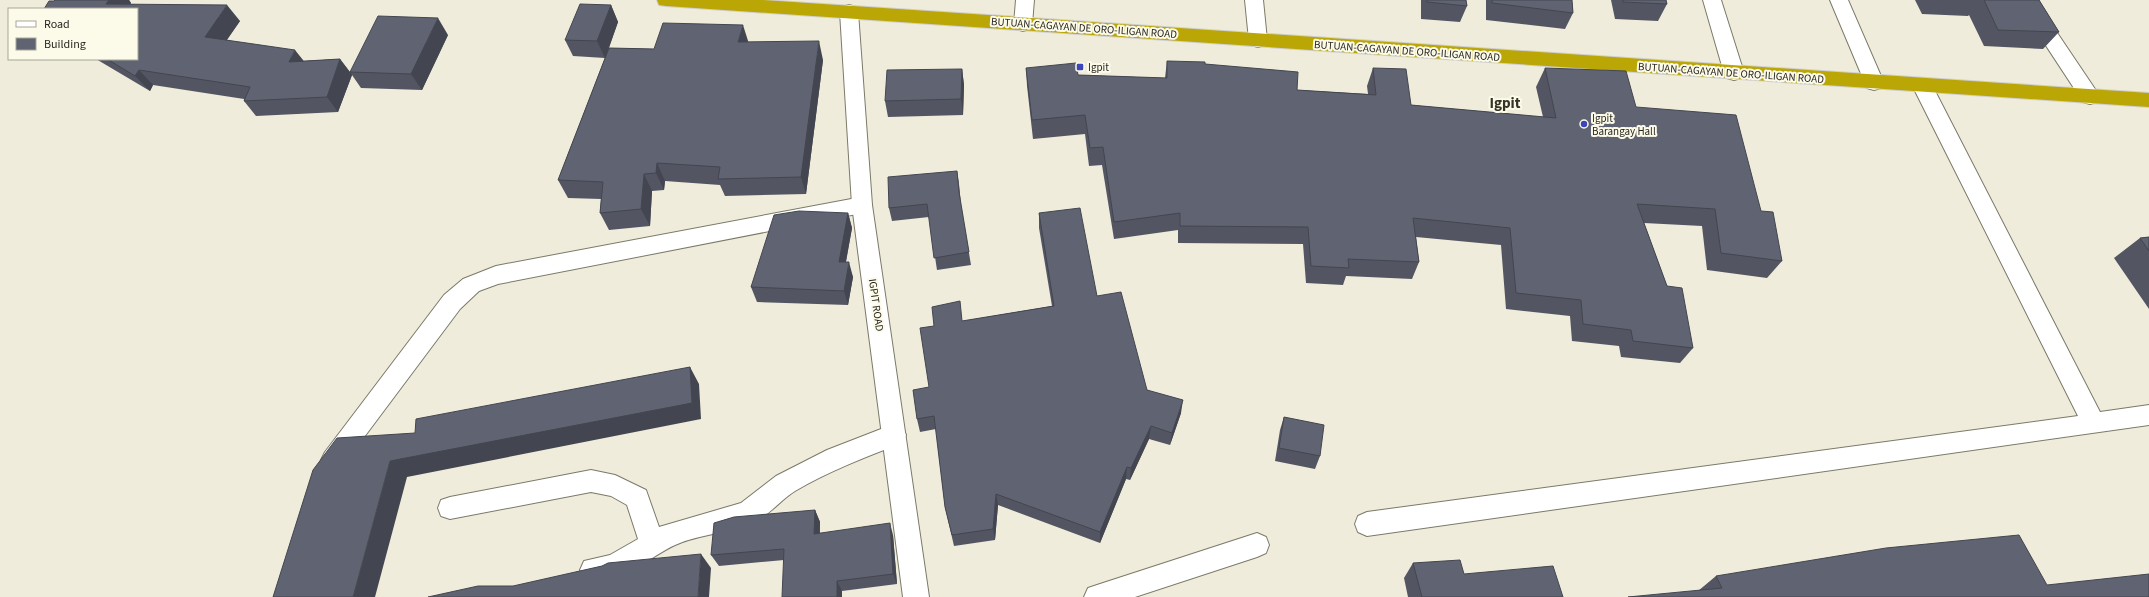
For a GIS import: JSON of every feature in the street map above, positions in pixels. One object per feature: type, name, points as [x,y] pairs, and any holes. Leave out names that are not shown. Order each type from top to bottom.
[{"type":"highway","name":"BUTUAN-CAGAYAN DE ORO-ILIGAN ROAD","points":[[666,0],[1734,74],[2149,100]]},
{"type":"street","points":[[1023,24],[1024,0]]},
{"type":"street","points":[[1254,0],[1258,40]]},
{"type":"street","points":[[1712,0],[1734,74]]},
{"type":"street","points":[[1839,0],[1874,83]]},
{"type":"street","points":[[2025,0],[2090,97]]},
{"type":"street","name":"IGPIT ROAD","points":[[849,12],[862,205],[916,597]]},
{"type":"street","points":[[1922,85],[2094,424]]},
{"type":"street","points":[[320,479],[452,302],[471,285],[496,275],[862,205]]},
{"type":"street","points":[[1368,524],[2094,424],[2149,415]]},
{"type":"street","points":[[569,576],[614,566],[670,534],[733,518],[750,511],[785,484],[835,458],[894,435]]},
{"type":"street","points":[[450,508],[591,481],[615,486],[637,498],[652,543]]},
{"type":"street","points":[[1097,597],[1257,545]]},
{"type":"building","points":[[109,0],[106,4],[227,5],[205,37],[295,50],[289,62],[340,59],[327,97],[244,101],[250,87],[139,70],[135,76],[109,60],[138,60],[138,8],[45,8],[49,1]]},
{"type":"building","points":[[1427,0],[1466,0],[1467,6],[1427,2]]},
{"type":"building","points":[[1492,0],[1572,0],[1573,13],[1492,3]]},
{"type":"building","points":[[1623,0],[1666,0],[1667,4],[1623,2]]},
{"type":"building","points":[[1984,0],[2039,0],[2059,32],[1998,30]]},
{"type":"building","points":[[580,4],[611,5],[597,41],[565,40]]},
{"type":"building","points":[[378,16],[438,18],[411,74],[350,72]]},
{"type":"building","points":[[663,23],[743,25],[738,42],[819,41],[801,177],[718,179],[720,167],[657,163],[656,173],[644,174],[641,209],[600,213],[603,182],[558,180],[609,48],[654,49]]},
{"type":"building","points":[[1167,61],[1205,62],[1205,64],[1298,72],[1297,90],[1376,95],[1373,68],[1406,69],[1411,105],[1556,118],[1545,68],[1626,71],[1636,107],[1736,115],[1761,211],[1773,212],[1782,261],[1721,253],[1715,209],[1637,204],[1667,286],[1682,288],[1693,348],[1633,341],[1631,330],[1583,324],[1581,300],[1516,293],[1510,228],[1413,218],[1419,262],[1348,259],[1349,268],[1311,266],[1308,227],[1180,226],[1180,213],[1114,222],[1103,147],[1090,148],[1085,115],[1032,120],[1026,68],[1076,63],[1078,75],[1167,78]]},
{"type":"building","points":[[962,69],[961,99],[885,101],[887,70]]},
{"type":"building","points":[[957,171],[969,252],[934,258],[927,204],[889,208],[888,177]]},
{"type":"building","points":[[1080,208],[1097,296],[1121,292],[1147,390],[1183,400],[1172,433],[1151,426],[1131,468],[1127,467],[1100,532],[996,494],[993,529],[952,535],[945,507],[934,416],[917,419],[913,390],[929,387],[920,328],[934,326],[932,307],[960,301],[962,321],[1054,306],[1039,213]]},
{"type":"building","points":[[799,211],[848,213],[839,262],[849,262],[844,291],[751,287],[774,215]]},
{"type":"building","points":[[2149,237],[2149,251],[2140,238]]},
{"type":"building","points":[[690,367],[692,403],[390,461],[353,597],[273,597],[313,470],[337,438],[415,433],[416,419]]},
{"type":"building","points":[[1284,417],[1324,425],[1320,456],[1279,448]]},
{"type":"building","points":[[815,510],[814,534],[890,523],[893,574],[837,581],[837,597],[782,597],[784,549],[711,555],[714,523],[734,517]]},
{"type":"building","points":[[2019,535],[2047,585],[2149,574],[2149,597],[1628,597],[1722,588],[1716,576],[1886,548]]},
{"type":"building","points":[[701,554],[698,597],[428,597],[478,586],[513,586],[602,566],[608,563]]},
{"type":"building","points":[[1460,560],[1464,574],[1553,566],[1563,597],[1422,597],[1413,563]]},
{"type":"place","name":"Igpit","points":[[1080,67]]},
{"type":"place","name":"Igpit Barangay Hall","points":[[1584,124]]},
{"type":"district","name":"Igpit","points":[[1505,103]]}]
